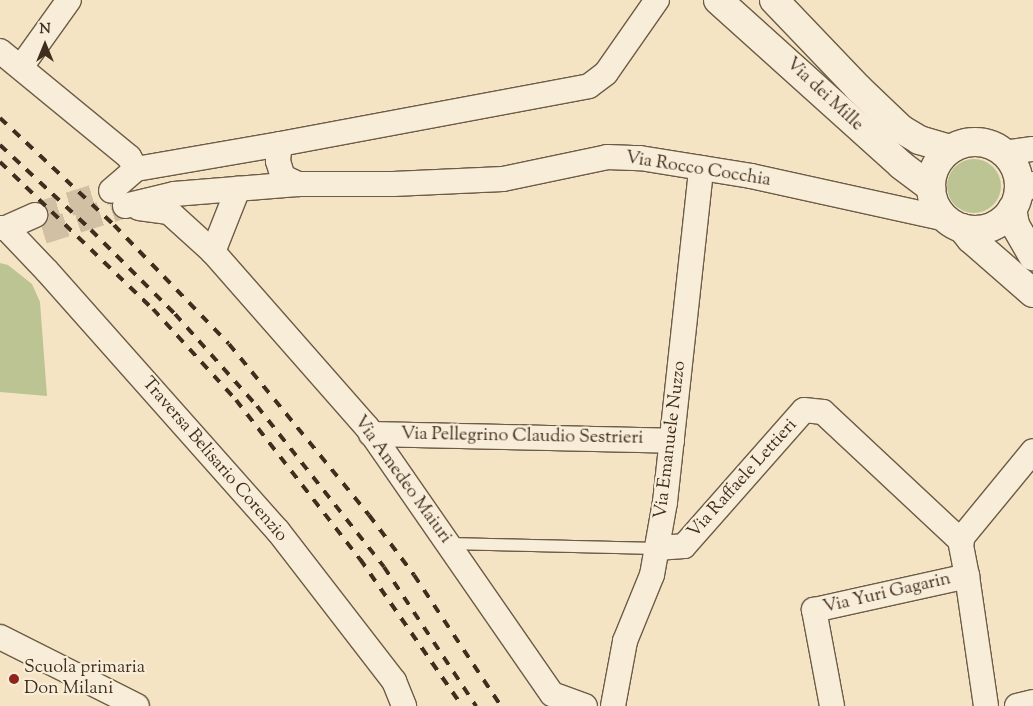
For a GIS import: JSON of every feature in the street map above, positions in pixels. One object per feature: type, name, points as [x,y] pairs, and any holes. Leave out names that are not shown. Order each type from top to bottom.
[{"type":"street","points":[[20,67],[69,0]]},
{"type":"street","points":[[118,198],[136,169],[588,86],[606,73],[657,0]]},
{"type":"street","name":"Via dei Mille","points":[[718,0],[901,165],[931,188]]},
{"type":"street","name":"Via dei Mille","points":[[774,0],[858,88],[902,129],[919,140],[951,149]]},
{"type":"street","points":[[0,51],[129,158],[136,169]]},
{"type":"street","points":[[1033,256],[1015,225],[1021,196],[1017,172],[1004,153],[992,145],[978,142],[964,143],[951,149],[936,166],[931,188],[938,210],[1033,293]]},
{"type":"street","points":[[280,144],[278,161],[283,177],[298,184]]},
{"type":"street","points":[[1004,153],[1033,149]]},
{"type":"street","name":"Via Rocco Cocchia","points":[[118,198],[298,184],[393,184],[502,180],[607,157],[640,158],[822,191],[954,223]]},
{"type":"street","name":"Via Emanuele Nuzzo","points":[[613,706],[625,641],[652,575],[665,502],[701,168]]},
{"type":"street","points":[[213,252],[238,189]]},
{"type":"street","points":[[954,223],[976,229],[990,226],[1003,219],[1021,196]]},
{"type":"street","name":"Via Amedeo Maiuri","points":[[118,198],[170,212],[213,252],[371,434],[552,694],[585,706]]},
{"type":"street","points":[[3,228],[39,223]]},
{"type":"street","name":"Traversa Belisario Corenzio","points":[[3,228],[54,278],[278,531],[394,681],[404,706]]},
{"type":"street","name":"Via Raffaele Lettieri","points":[[657,548],[684,546],[804,410],[823,412],[961,541]]},
{"type":"street","name":"Via Pellegrino Claudio Sestrieri","points":[[371,434],[672,441]]},
{"type":"street","points":[[986,706],[961,541],[1033,451]]},
{"type":"street","name":"Via Yuri Gagarin","points":[[832,706],[814,610],[967,576]]},
{"type":"street","points":[[0,637],[137,706]]},
{"type":"street","points":[[1017,706],[1033,702]]},
{"type":"lane","points":[[448,544],[657,548]]},
{"type":"green space","points":[[969,159],[979,159],[989,163],[997,171],[1001,186],[997,201],[989,209],[979,213],[969,213],[959,209],[951,201],[947,191],[947,181],[951,171],[959,163]]},
{"type":"green space","points":[[0,263],[8,265],[32,284],[40,302],[47,396],[0,392]]},
{"type":"tunnel","points":[[35,215],[111,191]]},
{"type":"tunnel","points":[[43,232],[125,206]]},
{"type":"railway","points":[[0,118],[114,225],[229,344],[369,515],[414,575],[501,706]]},
{"type":"railway","points":[[0,145],[91,230],[175,314],[257,406],[384,567],[476,706]]},
{"type":"railway","points":[[0,162],[153,309],[236,400],[360,559],[462,706]]},
{"type":"place","name":"Scuola primaria Don Milani","points":[[14,679]]}]
